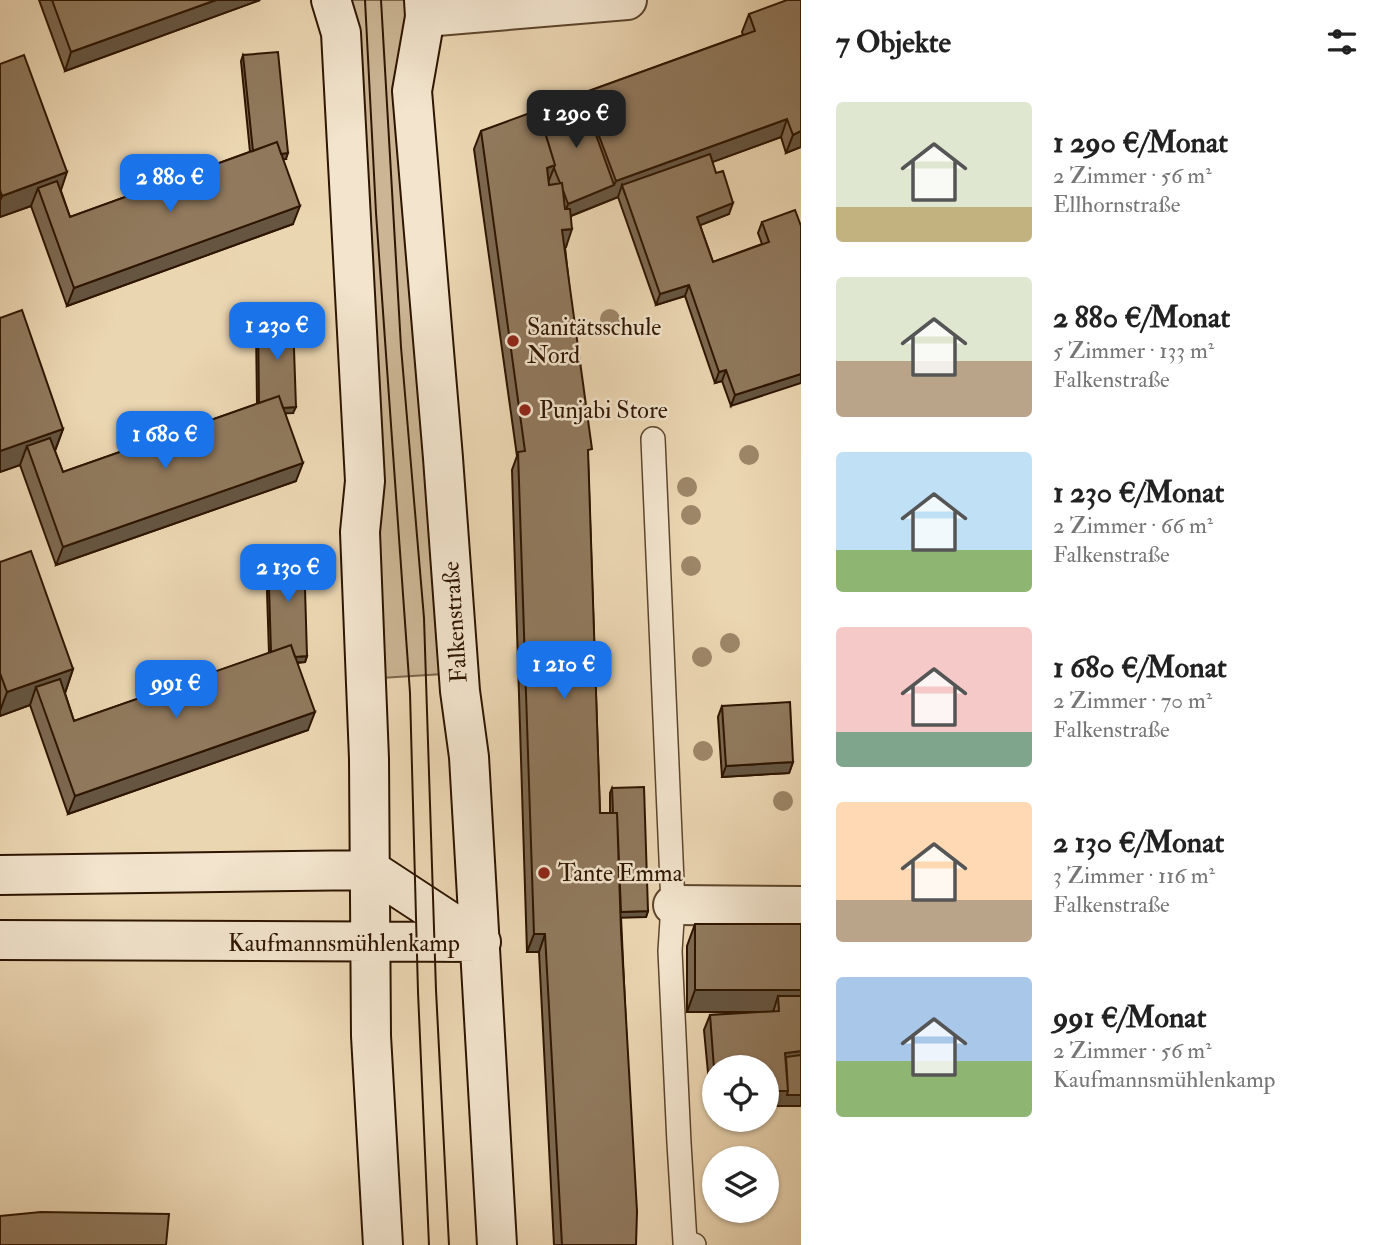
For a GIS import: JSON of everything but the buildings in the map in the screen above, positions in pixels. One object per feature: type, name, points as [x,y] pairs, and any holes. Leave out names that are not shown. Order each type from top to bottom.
[{"type":"street","points":[[331,0],[341,33],[365,481],[360,532],[371,870],[372,1036],[383,1245]]},
{"type":"street","points":[[425,9],[627,0]]},
{"type":"street","name":"Falkenstraße","points":[[425,9],[412,91],[460,691],[469,757],[497,1245]]},
{"type":"street","points":[[0,875],[371,870]]},
{"type":"street","name":"Kaufmannsmühlenkamp","points":[[371,870],[481,942]]},
{"type":"street","points":[[673,905],[801,906]]},
{"type":"street","name":"Kaufmannsmühlenkamp","points":[[0,940],[481,942]]},
{"type":"lane","points":[[653,439],[673,905],[670,951],[678,1143],[685,1242],[694,1245]]},
{"type":"shaded area","points":[[350,0],[407,0],[443,674],[381,678]]},
{"type":"tram line","points":[[365,0],[376,213],[410,693],[418,992],[429,1245]]},
{"type":"tram line","points":[[381,0],[401,347],[424,618],[436,990],[449,1245]]},
{"type":"place","name":"Sanitätsschule Nord","points":[[513,341]]},
{"type":"place","name":"Punjabi Store","points":[[525,410]]},
{"type":"place","name":"Tante Emma","points":[[544,873]]}]
